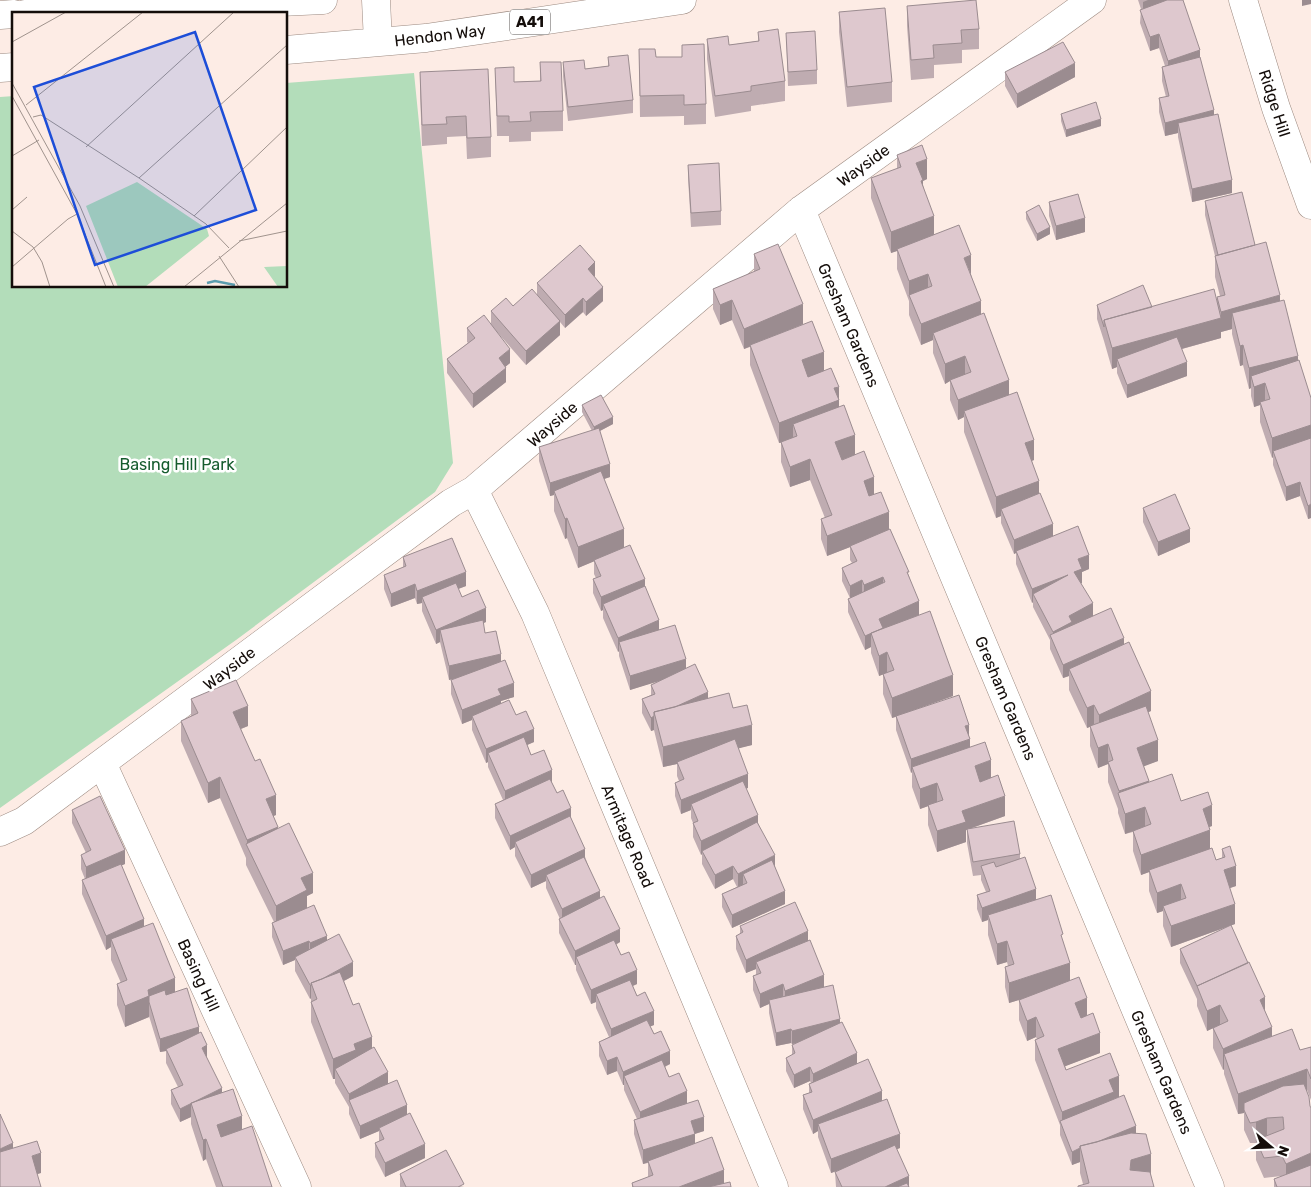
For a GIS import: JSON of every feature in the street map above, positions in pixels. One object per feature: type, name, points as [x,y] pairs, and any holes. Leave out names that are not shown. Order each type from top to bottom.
[{"type":"main road","points":[[68,12],[323,0]]},
{"type":"main road","points":[[376,0],[378,42]]},
{"type":"main road","name":"Hendon Way","points":[[288,50],[426,38],[682,0]]},
{"type":"main road","name":"Wayside","points":[[0,832],[24,821],[451,503],[474,490],[801,210],[1092,0]]},
{"type":"main road","name":"Ridge Hill","points":[[1243,0],[1276,108],[1311,205]]},
{"type":"main road","name":"Gresham Gardens","points":[[801,210],[1210,1187]]},
{"type":"main road","name":"Armitage Road","points":[[474,490],[535,613],[774,1187]]},
{"type":"main road","name":"Basing Hill","points":[[102,763],[297,1187]]},
{"type":"green space","name":"Basing Hill Park","points":[[414,73],[453,463],[435,492],[236,640],[0,808],[0,97],[12,96],[12,288],[288,288],[288,83]]},
{"type":"building","points":[[976,0],[979,29],[961,30],[962,43],[933,45],[934,58],[911,60],[907,6]]},
{"type":"building","points":[[1167,0],[1183,0],[1200,50],[1168,61],[1159,34],[1150,37],[1140,10]]},
{"type":"building","points":[[885,8],[892,82],[847,87],[839,12]]},
{"type":"building","points":[[778,29],[785,81],[751,86],[751,91],[715,96],[707,39],[728,36],[729,45],[759,41],[758,32]]},
{"type":"building","points":[[815,31],[817,70],[788,72],[786,33]]},
{"type":"building","points":[[1063,42],[1075,63],[1017,94],[1005,72]]},
{"type":"building","points":[[704,44],[706,104],[684,105],[684,95],[640,96],[639,49],[655,49],[656,57],[682,57],[682,45]]},
{"type":"building","points":[[628,55],[633,100],[568,107],[563,62],[584,60],[585,69],[609,66],[608,57]]},
{"type":"building","points":[[1200,57],[1214,110],[1165,123],[1159,98],[1169,96],[1162,67]]},
{"type":"building","points":[[540,62],[561,62],[563,111],[530,112],[531,121],[509,122],[509,116],[497,116],[495,68],[514,67],[514,82],[541,81]]},
{"type":"building","points":[[488,69],[491,137],[467,138],[466,116],[446,117],[447,124],[422,125],[420,72]]},
{"type":"building","points":[[1096,102],[1101,119],[1066,130],[1061,114]]},
{"type":"building","points":[[1218,114],[1232,180],[1192,189],[1178,123]]},
{"type":"building","points":[[922,145],[927,159],[916,163],[934,216],[891,232],[871,178],[901,167],[897,155]]},
{"type":"building","points":[[719,163],[721,211],[691,213],[688,165]]},
{"type":"building","points":[[1242,192],[1255,245],[1218,255],[1205,201]]},
{"type":"building","points":[[1078,194],[1085,218],[1056,226],[1049,202]]},
{"type":"building","points":[[1039,205],[1050,227],[1037,234],[1026,212]]},
{"type":"building","points":[[959,225],[971,255],[964,258],[981,301],[921,324],[909,295],[932,286],[928,274],[909,281],[897,249]]},
{"type":"building","points":[[1266,242],[1280,295],[1221,312],[1217,297],[1225,295],[1215,256]]},
{"type":"building","points":[[778,244],[803,304],[744,329],[732,300],[720,305],[713,289],[760,269],[754,254]]},
{"type":"building","points":[[580,245],[595,262],[588,269],[603,287],[586,302],[583,298],[565,315],[537,283]]},
{"type":"building","points":[[1143,285],[1152,307],[1104,320],[1104,327],[1097,305]]},
{"type":"building","points":[[532,289],[560,321],[526,351],[491,311],[506,298],[513,306]]},
{"type":"building","points":[[1214,289],[1221,318],[1112,348],[1104,320]]},
{"type":"building","points":[[1284,300],[1298,356],[1249,368],[1243,345],[1240,346],[1232,313]]},
{"type":"building","points":[[984,313],[1009,380],[958,400],[950,380],[971,372],[965,356],[945,364],[933,333]]},
{"type":"building","points":[[484,315],[510,349],[499,358],[506,368],[473,394],[447,359],[475,338],[467,328]]},
{"type":"building","points":[[812,321],[824,352],[802,360],[808,377],[831,368],[839,387],[834,388],[839,400],[779,423],[750,345]]},
{"type":"building","points":[[1177,337],[1187,362],[1127,385],[1117,359]]},
{"type":"building","points":[[1299,360],[1311,398],[1311,425],[1272,438],[1260,402],[1270,399],[1265,383],[1254,387],[1251,376]]},
{"type":"building","points":[[1017,392],[1034,440],[1025,443],[1039,481],[996,497],[964,411]]},
{"type":"building","points":[[601,395],[613,417],[594,427],[582,405]]},
{"type":"building","points":[[844,405],[855,435],[835,442],[842,460],[864,451],[874,477],[864,481],[869,496],[881,492],[889,512],[827,536],[821,519],[832,515],[810,459],[790,467],[781,442],[797,436],[793,424]]},
{"type":"building","points":[[599,428],[610,464],[550,483],[539,447]]},
{"type":"building","points":[[1311,438],[1311,504],[1308,506],[1300,482],[1286,487],[1273,451]]},
{"type":"building","points":[[601,471],[624,529],[578,547],[554,491]]},
{"type":"building","points":[[1040,493],[1053,524],[1014,540],[1001,509]]},
{"type":"building","points":[[1175,494],[1190,529],[1158,542],[1143,508]]},
{"type":"building","points":[[1078,526],[1089,555],[1078,559],[1082,569],[1074,572],[1093,603],[1069,616],[1072,622],[1053,632],[1033,594],[1068,575],[1032,589],[1016,551]]},
{"type":"building","points":[[890,529],[909,572],[907,572],[919,601],[879,619],[883,628],[865,636],[848,599],[885,582],[883,577],[864,585],[862,580],[850,586],[842,568],[857,561],[850,546]]},
{"type":"building","points":[[452,538],[466,572],[417,591],[415,584],[391,594],[384,575],[406,566],[403,557]]},
{"type":"building","points":[[630,545],[645,579],[601,597],[593,579],[601,576],[594,560]]},
{"type":"building","points":[[456,583],[462,597],[478,590],[486,608],[436,630],[422,597]]},
{"type":"building","points":[[645,586],[659,620],[618,638],[603,604]]},
{"type":"building","points":[[1111,608],[1124,638],[1063,665],[1050,635]]},
{"type":"building","points":[[930,611],[953,675],[892,698],[883,674],[894,670],[887,652],[879,656],[871,633]]},
{"type":"building","points":[[483,620],[485,633],[496,631],[501,654],[449,666],[440,630]]},
{"type":"building","points":[[675,625],[686,659],[630,676],[619,642]]},
{"type":"building","points":[[1129,642],[1151,691],[1099,715],[1094,705],[1087,708],[1069,669]]},
{"type":"building","points":[[505,660],[514,683],[498,689],[501,695],[462,710],[451,680]]},
{"type":"building","points":[[695,664],[708,692],[675,707],[654,712],[654,716],[651,718],[642,699],[655,694],[651,685]]},
{"type":"building","points":[[236,680],[248,706],[233,712],[255,761],[260,759],[276,795],[266,799],[278,827],[247,840],[220,777],[208,783],[181,721],[198,713],[191,699]]},
{"type":"building","points":[[729,693],[733,708],[747,705],[752,725],[663,747],[654,712]]},
{"type":"building","points":[[959,695],[969,725],[965,726],[970,739],[911,759],[896,716]]},
{"type":"building","points":[[509,700],[516,715],[526,711],[534,729],[486,749],[472,716]]},
{"type":"building","points":[[1146,706],[1158,740],[1137,748],[1149,781],[1119,791],[1108,762],[1113,760],[1108,744],[1098,748],[1090,726]]},
{"type":"building","points":[[524,737],[531,755],[544,750],[552,770],[505,791],[488,753]]},
{"type":"building","points":[[735,739],[748,774],[681,800],[675,783],[684,779],[677,762]]},
{"type":"building","points":[[985,742],[991,760],[975,766],[980,782],[998,775],[1005,796],[962,811],[966,822],[937,831],[928,805],[943,800],[937,783],[920,789],[912,767]]},
{"type":"building","points":[[1172,774],[1181,801],[1208,792],[1212,805],[1203,809],[1210,830],[1141,855],[1133,831],[1151,824],[1145,807],[1125,814],[1118,793]]},
{"type":"building","points":[[550,779],[557,793],[563,790],[571,808],[510,836],[495,804]]},
{"type":"building","points":[[743,781],[758,815],[701,841],[693,823],[698,821],[691,804]]},
{"type":"building","points":[[100,796],[125,850],[86,867],[81,855],[91,850],[72,810]]},
{"type":"building","points":[[570,816],[585,849],[531,875],[515,842]]},
{"type":"building","points":[[1014,821],[1020,854],[973,862],[967,829]]},
{"type":"building","points":[[757,822],[775,855],[738,874],[733,866],[715,875],[702,851]]},
{"type":"building","points":[[289,823],[313,873],[301,878],[307,890],[276,906],[246,844]]},
{"type":"building","points":[[1230,846],[1236,866],[1224,870],[1235,904],[1171,926],[1163,906],[1186,898],[1181,884],[1157,893],[1149,870],[1212,848],[1216,860],[1225,857],[1222,849]]},
{"type":"building","points":[[584,857],[600,891],[562,909],[546,875]]},
{"type":"building","points":[[1025,857],[1036,889],[982,908],[977,895],[990,891],[981,866],[994,862],[996,867]]},
{"type":"building","points":[[772,860],[785,891],[732,915],[722,894],[747,883],[743,874]]},
{"type":"building","points":[[121,864],[144,919],[106,936],[82,880]]},
{"type":"building","points":[[1051,895],[1070,963],[1009,983],[1005,967],[1014,964],[1007,941],[997,944],[988,915]]},
{"type":"building","points":[[604,896],[620,929],[575,951],[559,919]]},
{"type":"building","points":[[795,902],[808,931],[746,960],[736,936],[743,932],[740,926]]},
{"type":"building","points":[[314,905],[327,936],[283,951],[272,923]]},
{"type":"building","points":[[153,923],[175,978],[148,990],[149,996],[125,1006],[117,984],[127,980],[111,939]]},
{"type":"building","points":[[1231,925],[1248,963],[1197,986],[1180,949]]},
{"type":"building","points":[[339,934],[353,962],[310,985],[295,957]]},
{"type":"building","points":[[614,940],[621,955],[629,952],[637,970],[591,990],[576,957]]},
{"type":"building","points":[[810,940],[824,975],[785,991],[783,984],[760,994],[753,976],[761,973],[756,962]]},
{"type":"building","points":[[1249,962],[1265,997],[1260,1000],[1272,1027],[1223,1049],[1213,1028],[1228,1021],[1220,1005],[1207,1011],[1197,986]]},
{"type":"building","points":[[340,972],[353,1005],[359,1003],[372,1037],[354,1044],[356,1050],[333,1059],[311,1002],[317,999],[311,983]]},
{"type":"building","points":[[1079,977],[1087,998],[1075,1003],[1081,1018],[1093,1013],[1100,1033],[1058,1049],[1066,1070],[1110,1053],[1119,1076],[1109,1080],[1114,1092],[1062,1112],[1035,1040],[1044,1036],[1036,1017],[1027,1021],[1019,1000]]},
{"type":"building","points":[[630,980],[637,996],[645,992],[654,1011],[611,1029],[596,994]]},
{"type":"building","points":[[833,985],[840,1019],[776,1033],[769,1000]]},
{"type":"building","points":[[187,988],[199,1027],[160,1039],[149,996],[165,990],[166,995]]},
{"type":"building","points":[[647,1020],[654,1034],[661,1031],[670,1051],[623,1072],[617,1057],[607,1061],[599,1042]]},
{"type":"building","points":[[842,1022],[857,1053],[813,1074],[810,1067],[794,1075],[786,1058],[795,1053],[792,1045]]},
{"type":"building","points":[[1292,1029],[1300,1050],[1311,1047],[1311,1079],[1307,1069],[1238,1094],[1224,1054]]},
{"type":"building","points":[[201,1032],[207,1045],[202,1048],[222,1088],[180,1109],[171,1090],[183,1085],[166,1049]]},
{"type":"building","points":[[374,1047],[388,1072],[349,1094],[335,1069]]},
{"type":"building","points":[[868,1059],[882,1091],[813,1120],[803,1095],[812,1092],[809,1084]]},
{"type":"building","points":[[662,1060],[669,1077],[679,1073],[687,1091],[640,1112],[624,1076]]},
{"type":"building","points":[[397,1080],[407,1105],[360,1126],[349,1100]]},
{"type":"building","points":[[1304,1084],[1311,1108],[1311,1153],[1286,1164],[1282,1156],[1264,1158],[1256,1140],[1284,1129],[1283,1117],[1267,1118],[1250,1123],[1244,1110],[1244,1103],[1283,1086]]},
{"type":"building","points":[[233,1089],[242,1116],[217,1125],[221,1137],[252,1126],[272,1187],[223,1187],[206,1139],[203,1140],[191,1103]]},
{"type":"building","points":[[1124,1095],[1136,1126],[1097,1142],[1080,1146],[1080,1148],[1072,1152],[1060,1121]]},
{"type":"building","points":[[887,1099],[900,1134],[831,1159],[818,1124]]},
{"type":"building","points":[[698,1100],[704,1117],[691,1121],[695,1134],[643,1150],[634,1120]]},
{"type":"building","points":[[410,1113],[425,1144],[385,1163],[375,1143],[384,1139],[379,1128]]},
{"type":"building","points":[[0,1114],[13,1143],[0,1149]]},
{"type":"building","points":[[1131,1133],[1146,1134],[1151,1154],[1131,1160],[1130,1170],[1150,1172],[1154,1187],[1078,1187],[1089,1183],[1080,1146]]},
{"type":"building","points":[[712,1137],[724,1170],[679,1187],[633,1187],[632,1183],[653,1175],[648,1161]]},
{"type":"building","points":[[37,1141],[41,1153],[32,1156],[41,1187],[0,1187],[0,1152]]},
{"type":"building","points":[[895,1145],[909,1176],[885,1187],[842,1187],[835,1172]]},
{"type":"building","points":[[446,1150],[464,1184],[458,1187],[406,1187],[400,1174]]},
{"type":"building","points":[[1311,1165],[1311,1187],[1277,1187],[1274,1179]]},
{"type":"building","points":[[730,1182],[731,1187],[708,1187]]},
{"type":"building","points":[[907,1183],[909,1187],[897,1187]]}]
